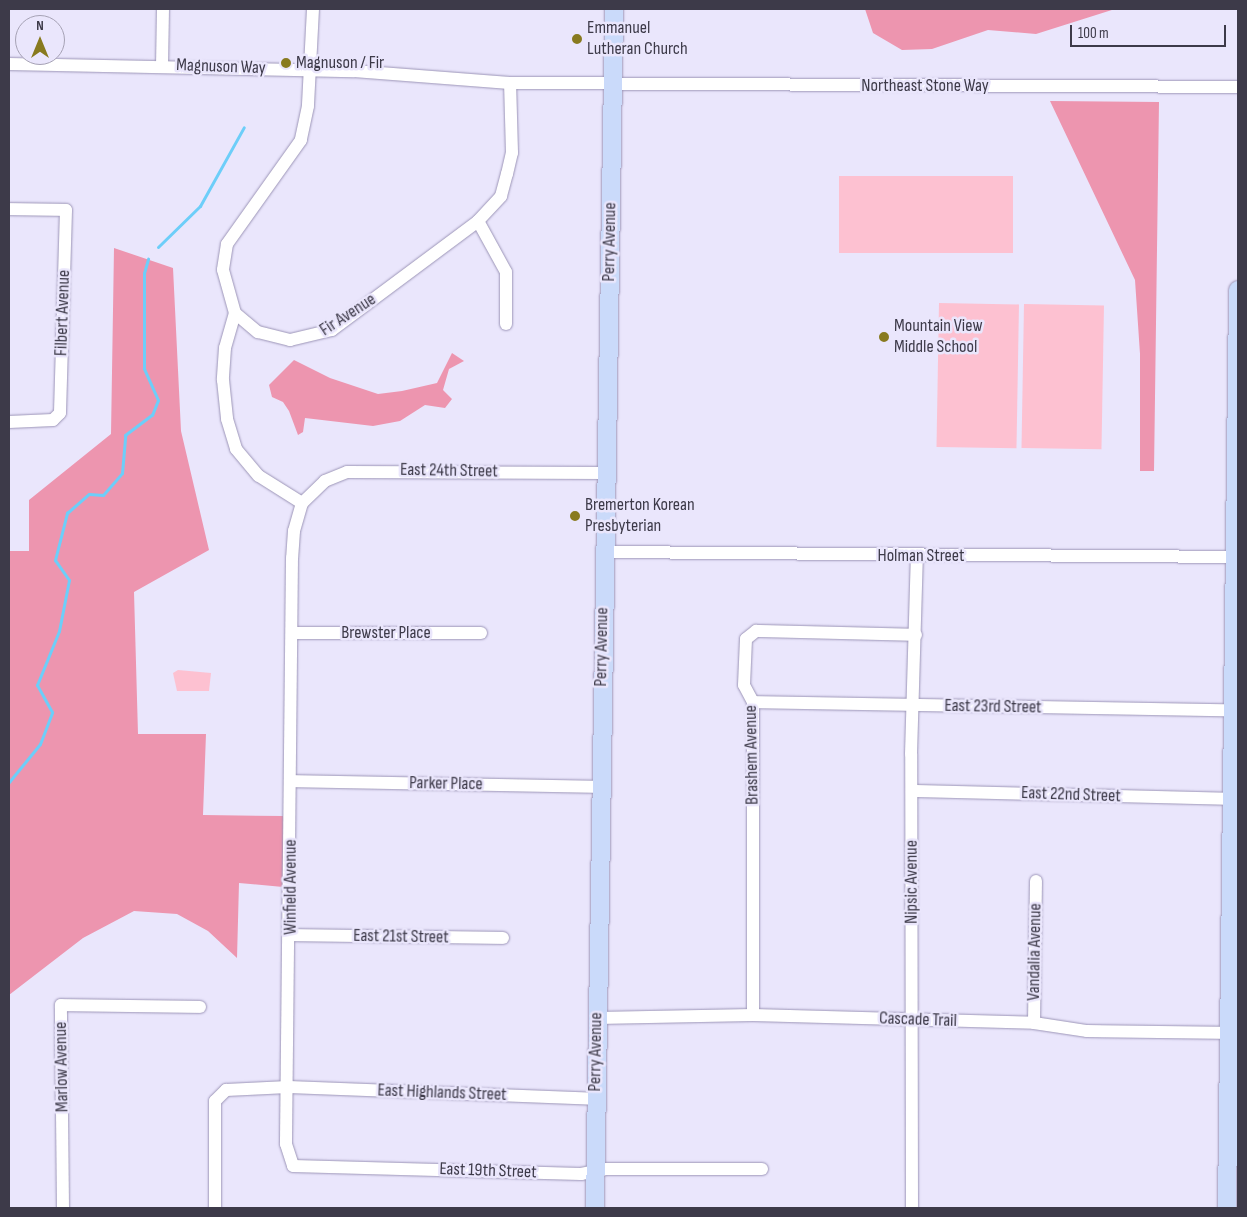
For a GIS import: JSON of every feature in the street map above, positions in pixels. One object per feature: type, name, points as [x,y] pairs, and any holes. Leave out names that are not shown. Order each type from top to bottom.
[{"type":"main road","name":"Perry Avenue","points":[[594,1208],[614,9]]},
{"type":"main road","points":[[1226,1208],[1234,1034],[1234,914],[1231,799],[1236,557],[1238,290]]},
{"type":"street","points":[[162,66],[163,9]]},
{"type":"street","points":[[302,503],[259,476],[236,449],[227,420],[223,380],[225,348],[235,313],[223,270],[227,244],[301,140],[308,106],[312,9]]},
{"type":"street","name":"Magnuson Way","points":[[9,64],[308,70],[510,83],[612,85]]},
{"type":"street","name":"Fir Avenue","points":[[235,313],[258,332],[290,340],[312,338],[332,330],[478,221],[501,196],[508,174],[512,152],[510,83]]},
{"type":"street","name":"Northeast Stone Way","points":[[612,85],[1238,87]]},
{"type":"street","name":"Filbert Avenue","points":[[9,209],[66,210],[59,415],[42,422],[9,422]]},
{"type":"street","points":[[478,221],[506,272],[506,324]]},
{"type":"street","name":"East 24th Street","points":[[302,503],[325,481],[347,472],[606,473]]},
{"type":"street","name":"Winfield Avenue","points":[[288,1087],[295,935],[291,782],[294,531],[302,503]]},
{"type":"street","name":"Holman Street","points":[[604,552],[917,556],[1236,557]]},
{"type":"street","name":"Nipsic Avenue","points":[[912,1208],[912,790],[917,556]]},
{"type":"street","name":"Brashem Avenue","points":[[753,1015],[753,702],[744,684],[746,639],[756,631],[916,635]]},
{"type":"street","name":"Brewster Place","points":[[292,633],[481,633]]},
{"type":"street","name":"East 23rd Street","points":[[753,702],[1232,710]]},
{"type":"street","name":"Parker Place","points":[[291,782],[600,787]]},
{"type":"street","name":"East 22nd Street","points":[[912,790],[1231,799]]},
{"type":"street","name":"Vandalia Avenue","points":[[1034,1023],[1036,881]]},
{"type":"street","name":"East 21st Street","points":[[295,935],[503,938]]},
{"type":"street","name":"Marlow Avenue","points":[[63,1208],[61,1005],[200,1007]]},
{"type":"street","name":"Cascade Trail","points":[[597,1018],[753,1015],[1034,1023],[1087,1031],[1234,1034]]},
{"type":"street","points":[[215,1208],[216,1101],[226,1090],[236,1088],[288,1087]]},
{"type":"street","name":"East Highlands Street","points":[[288,1087],[595,1099]]},
{"type":"street","name":"East 19th Street","points":[[288,1087],[286,1144],[293,1166],[595,1172],[762,1169]]},
{"type":"shaded area","points":[[865,9],[1115,9],[1036,34],[988,30],[932,49],[902,50],[873,33]]},
{"type":"shaded area","points":[[1050,101],[1159,102],[1154,471],[1140,471],[1140,354],[1135,280]]},
{"type":"shaded area","points":[[839,176],[1013,176],[1013,253],[839,253]]},
{"type":"shaded area","points":[[114,248],[173,268],[181,431],[209,550],[134,592],[138,734],[206,734],[203,815],[284,816],[283,887],[239,883],[237,958],[208,931],[177,914],[134,911],[83,938],[9,995],[9,551],[29,551],[29,500],[111,434]]},
{"type":"shaded area","points":[[939,303],[1019,304],[1016,448],[936,447]]},
{"type":"shaded area","points":[[1024,304],[1104,305],[1101,449],[1021,448]]},
{"type":"shaded area","points":[[452,353],[464,361],[449,369],[443,390],[452,399],[445,408],[425,405],[400,421],[373,426],[305,418],[303,432],[298,435],[289,411],[283,402],[272,397],[269,385],[294,360],[330,378],[378,394],[402,391],[437,383]]},
{"type":"shaded area","points":[[178,670],[211,673],[209,691],[177,691],[173,673]]},
{"type":"waterway","points":[[158,247],[200,206],[244,127]]},
{"type":"waterway","points":[[9,782],[40,744],[52,712],[37,685],[59,631],[69,580],[55,560],[67,513],[89,494],[103,495],[122,473],[125,435],[152,415],[158,400],[144,368],[144,273],[148,259]]},
{"type":"place","name":"Emmanuel Lutheran Church","points":[[577,39]]},
{"type":"place","name":"Magnuson / Fir","points":[[286,63]]},
{"type":"place","name":"Mountain View Middle School","points":[[884,337]]},
{"type":"place","name":"Bremerton Korean Presbyterian","points":[[575,516]]}]
